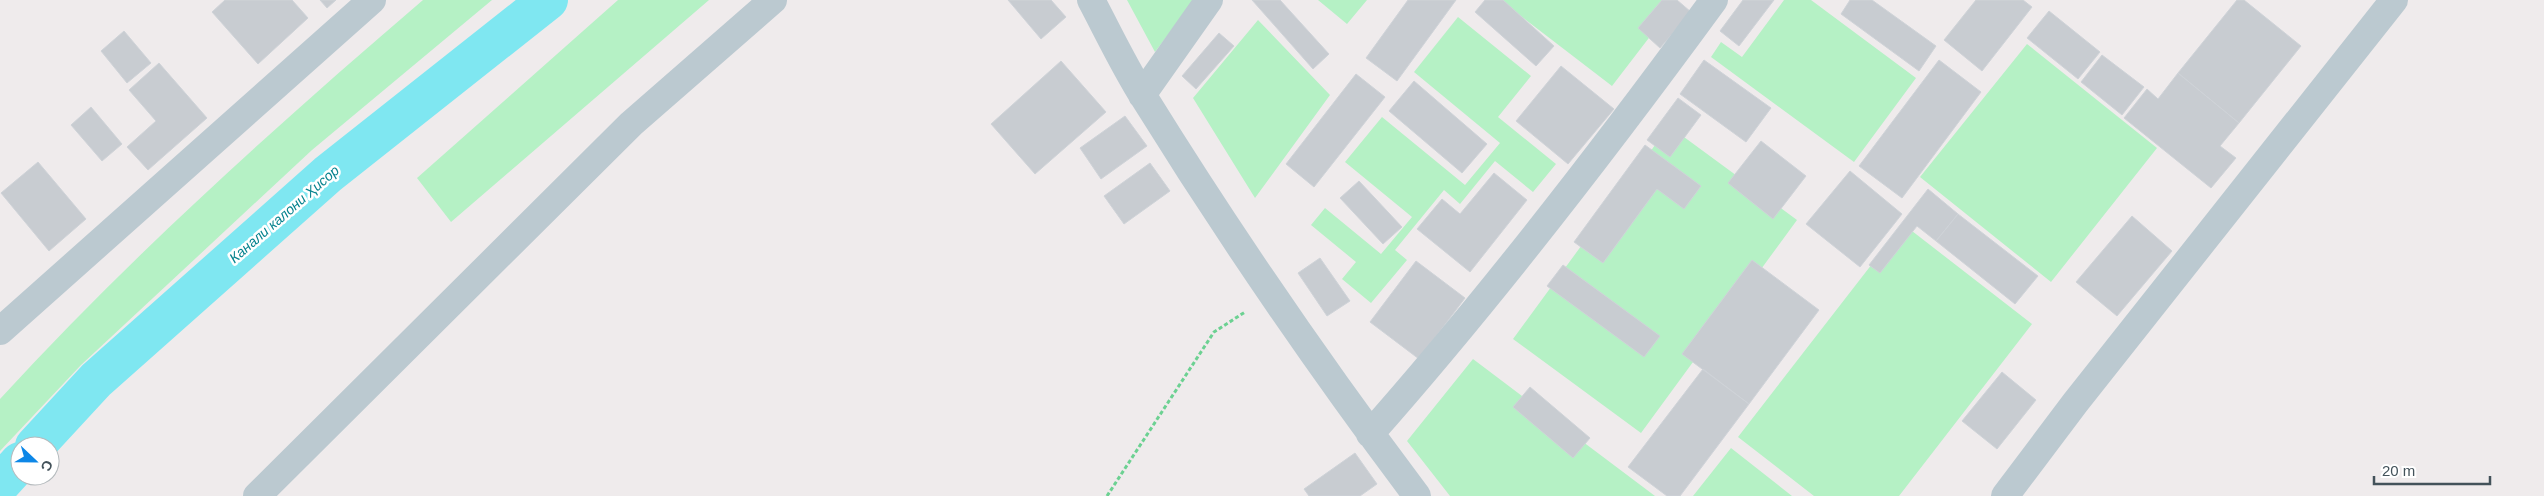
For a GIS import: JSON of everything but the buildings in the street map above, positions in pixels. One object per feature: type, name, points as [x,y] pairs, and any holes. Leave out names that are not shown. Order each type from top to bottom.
[{"type":"street","points":[[0,331],[372,0]]},
{"type":"street","points":[[257,496],[631,124],[773,0]]},
{"type":"street","points":[[1091,0],[1142,95],[1272,294],[1370,434],[1417,496]]},
{"type":"street","points":[[1142,95],[1209,0]]},
{"type":"street","points":[[1370,434],[1437,359],[1633,110],[1714,0]]},
{"type":"street","points":[[2005,496],[2075,403],[2394,0]]},
{"type":"path","points":[[1107,496],[1214,332],[1272,294]]},
{"type":"green space","points":[[423,0],[492,0],[312,150],[81,365],[14,436],[10,436],[10,440],[0,451],[0,399],[153,243],[313,95]]},
{"type":"green space","points":[[618,0],[709,0],[451,222],[417,178]]},
{"type":"green space","points":[[1127,0],[1194,0],[1155,52]]},
{"type":"green space","points":[[1318,0],[1367,0],[1347,24]]},
{"type":"green space","points":[[1500,0],[1678,0],[1612,86]]},
{"type":"green space","points":[[1784,0],[1811,0],[1916,78],[1854,162],[1711,57],[1721,42],[1742,57]]},
{"type":"green space","points":[[1458,17],[1531,76],[1498,117],[1556,164],[1533,192],[1495,161],[1460,204],[1444,190],[1395,250],[1407,260],[1371,303],[1342,279],[1356,262],[1311,225],[1325,208],[1381,254],[1412,217],[1345,162],[1382,117],[1465,185],[1500,143],[1414,72]]},
{"type":"green space","points":[[1258,20],[1330,95],[1255,198],[1193,98]]},
{"type":"green space","points":[[2027,44],[2157,148],[2051,282],[1920,177]]},
{"type":"green space","points":[[1669,126],[1797,220],[1641,433],[1513,339]]},
{"type":"green space","points":[[1903,224],[2032,324],[1899,496],[1814,496],[1738,437]]},
{"type":"green space","points":[[1473,359],[1655,496],[1450,496],[1407,441]]},
{"type":"green space","points":[[1731,448],[1792,496],[1693,496]]},
{"type":"waterway","name":"Канали калони Ҳисор","points":[[44,436],[96,380],[328,174],[548,0]]},
{"type":"waterway","name":"Канали калони Ҳисор","points":[[0,484],[10,473]]}]
